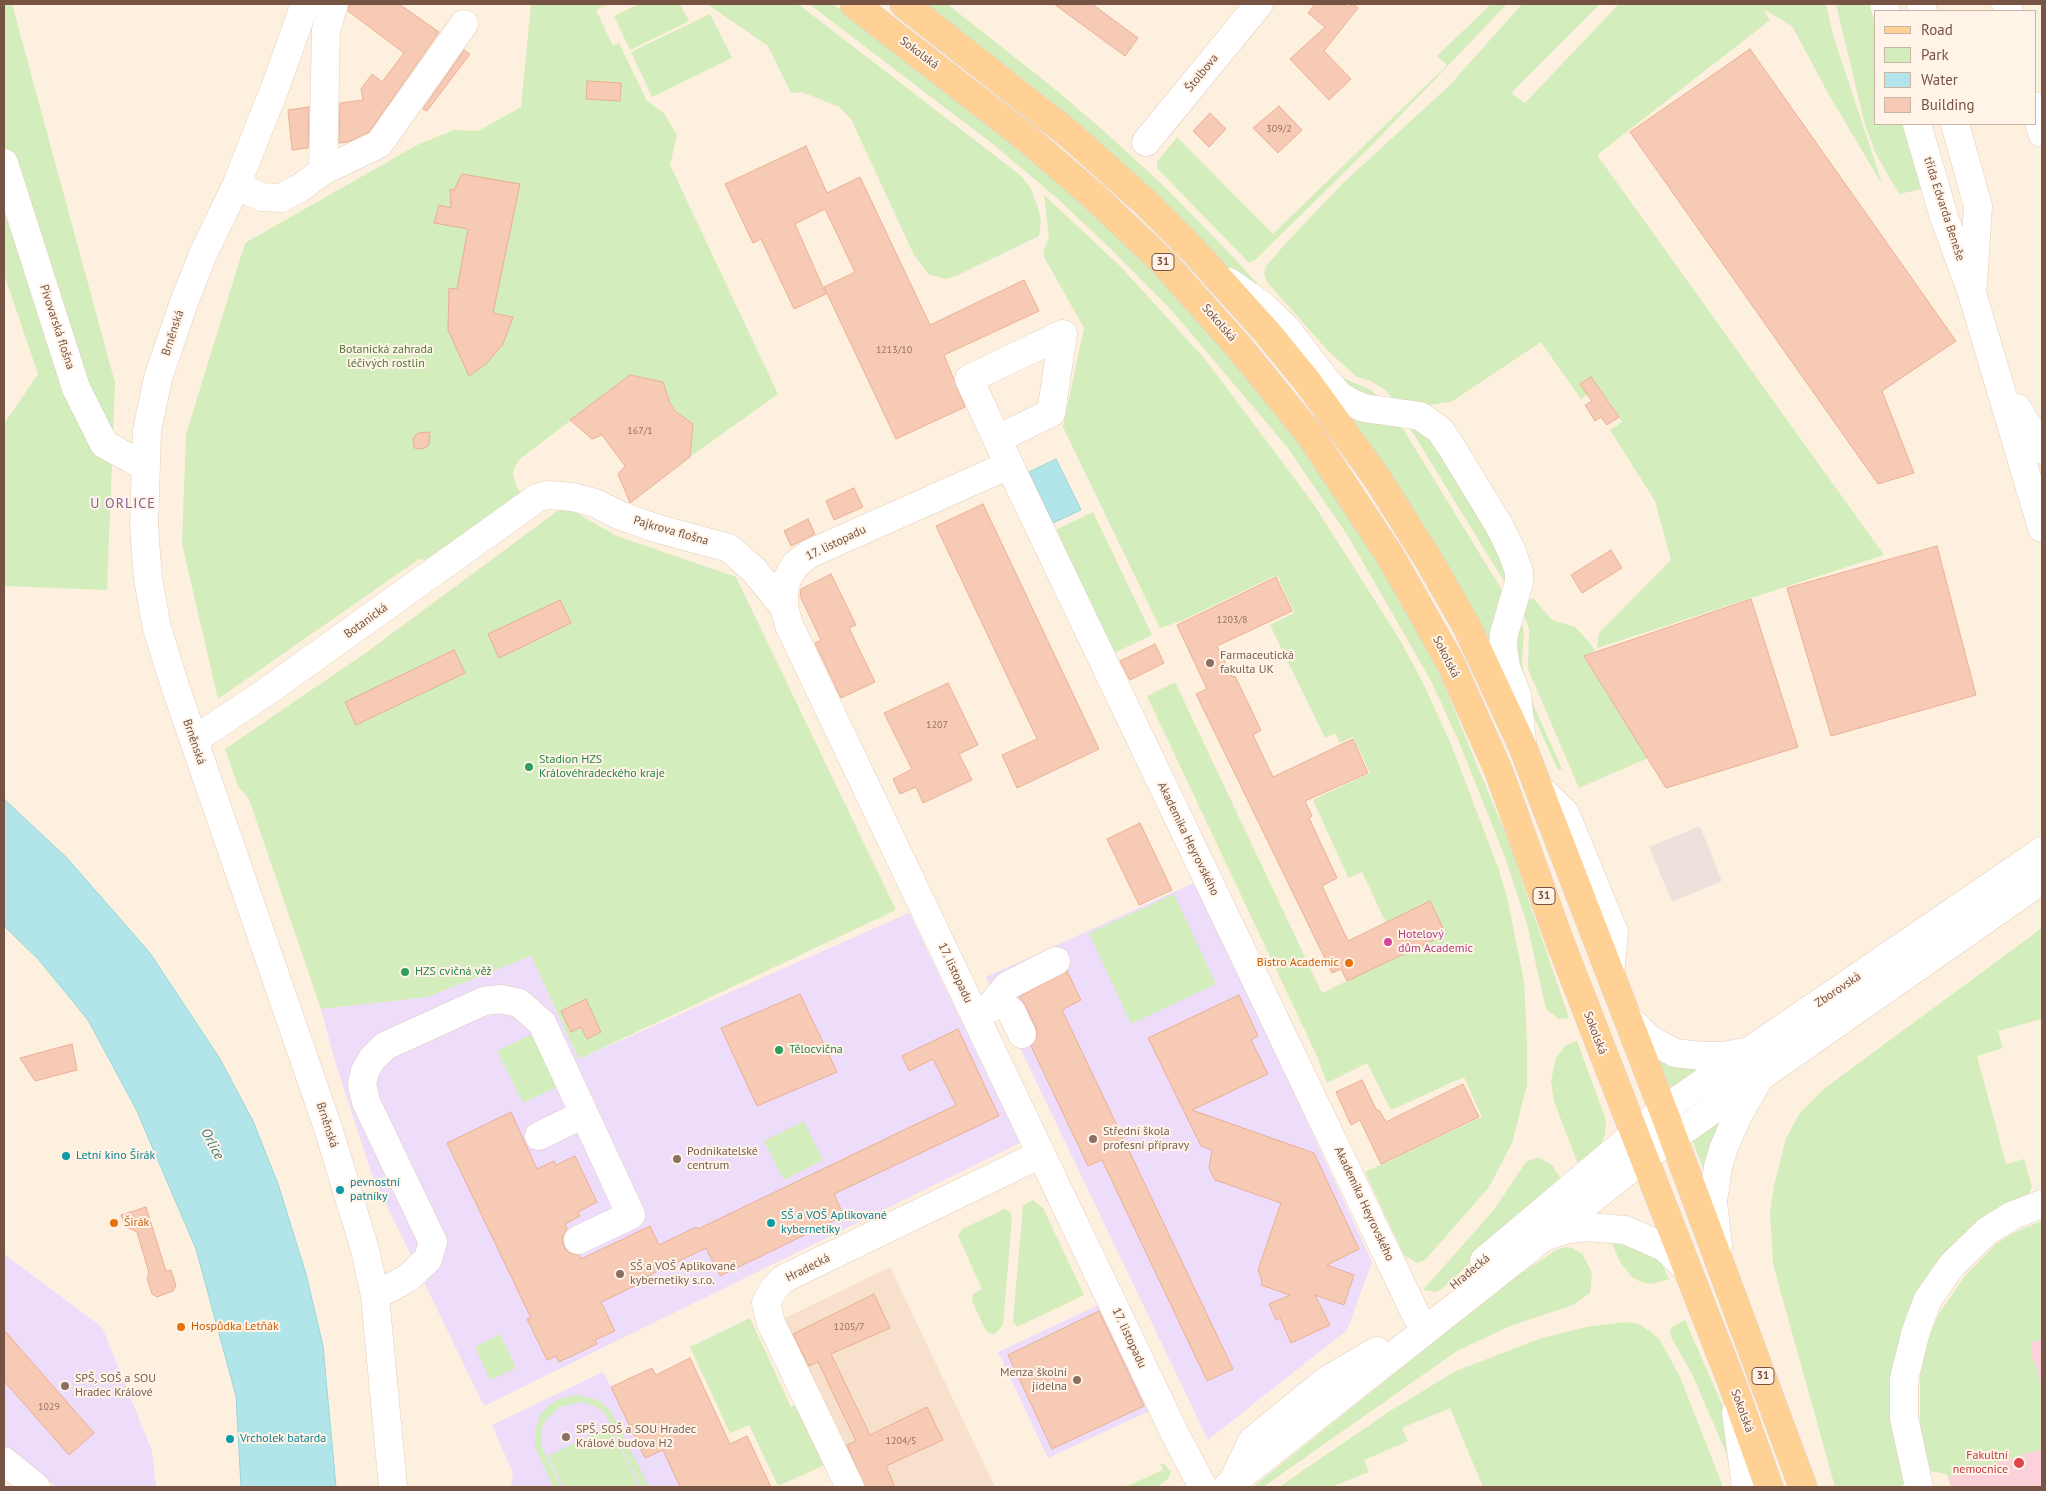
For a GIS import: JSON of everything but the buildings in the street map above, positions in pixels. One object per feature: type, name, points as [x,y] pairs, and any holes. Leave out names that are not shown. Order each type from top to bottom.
[{"type":"main road","name":"Sokolská","points":[[854,4],[1029,140],[1129,228],[1164,263],[1238,346],[1311,436],[1340,478],[1406,583],[1450,662],[1479,723],[1524,838],[1570,970],[1733,1386],[1769,1487]]},
{"type":"main road","name":"31","points":[[904,4],[998,76],[1095,157],[1146,203],[1214,274],[1307,381],[1377,478],[1428,559],[1467,627],[1522,745],[1722,1266],[1802,1487]]},
{"type":"street","name":"Brněnská","points":[[305,4],[275,88],[236,186],[202,254],[158,378],[146,431],[144,526],[148,579],[157,628],[329,1131],[365,1250],[375,1296],[393,1487]]},
{"type":"street","points":[[323,171],[326,30],[334,4]]},
{"type":"street","name":"Štolbova","points":[[1146,142],[1259,4]]},
{"type":"street","points":[[236,186],[262,198],[275,199],[290,194],[323,171],[379,144],[464,24]]},
{"type":"street","points":[[292,38],[325,55]]},
{"type":"street","points":[[2036,110],[2042,133]]},
{"type":"street","name":"třída Edvarda Beneše","points":[[1917,125],[1944,217],[1972,293],[1996,372],[2037,474],[2042,528]]},
{"type":"street","name":"třída Edvarda Beneše","points":[[1955,125],[1978,206],[1972,293]]},
{"type":"street","points":[[1930,169],[1942,172],[1951,170],[1964,158]]},
{"type":"street","name":"Pivovarská flošna","points":[[4,163],[76,388],[104,444],[144,466]]},
{"type":"street","points":[[1214,274],[1239,288],[1269,311],[1286,328],[1328,383],[1345,399],[1377,411],[1420,416],[1440,430],[1452,448],[1500,527],[1519,572],[1519,582],[1504,634],[1503,648],[1506,666],[1517,695],[1522,745]]},
{"type":"street","name":"Akademika Heyrovského","points":[[996,439],[1417,1317]]},
{"type":"street","name":"17. listopadu","points":[[1009,465],[809,554],[795,565],[787,579],[784,591],[784,607],[789,625],[986,1008],[1041,1154],[1176,1436],[1203,1487]]},
{"type":"street","name":"Pajkrova flošna","points":[[537,498],[548,495],[573,497],[595,503],[619,515],[656,528],[728,548],[754,570],[784,607]]},
{"type":"street","name":"Botanická","points":[[194,740],[269,690],[537,498]]},
{"type":"street","name":"Zborovská","points":[[1635,1133],[1663,1110],[1748,1051],[2042,851]]},
{"type":"street","name":"Zborovská","points":[[1644,1158],[2042,880]]},
{"type":"street","points":[[986,1008],[1007,986],[1056,961]]},
{"type":"street","points":[[375,1296],[408,1278],[428,1258],[434,1242],[366,1102],[362,1085],[365,1071],[372,1059],[385,1046],[484,1001],[501,999],[520,1003],[542,1023],[583,1098],[631,1215],[578,1240]]},
{"type":"street","points":[[986,1008],[1011,1011],[1022,1034]]},
{"type":"street","points":[[1628,1018],[1649,1039],[1675,1052],[1702,1056],[1724,1056],[1748,1051]]},
{"type":"street","points":[[1722,1266],[1714,1208],[1718,1167],[1724,1147],[1738,1115],[1760,1076]]},
{"type":"street","points":[[539,1136],[583,1098]]},
{"type":"street","name":"Hradecká","points":[[1312,1419],[1417,1317],[1635,1133]]},
{"type":"street","name":"Hradecká","points":[[850,1487],[771,1323],[766,1303],[773,1290],[783,1279],[1041,1154]]},
{"type":"street","name":"Hradecká","points":[[1229,1486],[1415,1340],[1539,1239],[1644,1158]]},
{"type":"street","points":[[1919,1487],[1912,1462],[1904,1418],[1904,1379],[1916,1331],[1928,1299],[1952,1265],[1987,1231],[2013,1215],[2042,1204]]},
{"type":"street","points":[[1539,1239],[1565,1230],[1587,1227],[1625,1230],[1664,1247],[1688,1270]]},
{"type":"street","points":[[1229,1486],[1252,1441],[1327,1380],[1385,1346]]},
{"type":"street","points":[[1733,1386],[1746,1487]]},
{"type":"street","points":[[4,1461],[36,1487]]},
{"type":"shaded area","points":[[1700,826],[1722,881],[1672,902],[1649,847]]},
{"type":"shaded area","points":[[1196,882],[1372,1262],[1347,1330],[1208,1440],[986,977]]},
{"type":"shaded area","name":"Podnikatelské centrum","points":[[909,913],[1020,1143],[484,1406],[372,1175],[335,1061],[321,1009],[427,997],[531,956],[579,1059]]},
{"type":"shaded area","name":"SPŠ, SOŠ a SOU Hradec Králové","points":[[4,1254],[102,1327],[152,1451],[156,1487],[56,1487],[4,1445]]},
{"type":"shaded area","points":[[890,1267],[995,1487],[854,1487],[777,1322]]},
{"type":"shaded area","name":"Menza školní jídelna","points":[[1105,1302],[1156,1408],[1048,1458],[998,1352]]},
{"type":"shaded area","points":[[2042,1339],[2042,1389],[2035,1362],[2033,1363],[2030,1342]]},
{"type":"shaded area","points":[[690,1358],[720,1422],[712,1426],[723,1448],[747,1436],[771,1487],[511,1487],[513,1473],[492,1425],[603,1372],[611,1387],[652,1368],[656,1375]]},
{"type":"shaded area","name":"Fakultní nemocnice","points":[[2042,1449],[2042,1487],[1951,1487],[1948,1477]]},
{"type":"green space","points":[[4,4],[12,4],[115,383],[107,590],[4,586],[4,424],[38,374],[4,274]]},
{"type":"green space","name":"Botanická zahrada léčivých rostlin","points":[[531,4],[608,4],[596,10],[613,46],[619,43],[647,101],[664,113],[677,135],[670,165],[778,394],[690,457],[693,424],[675,411],[670,403],[663,382],[630,375],[520,459],[514,468],[513,475],[523,497],[432,561],[419,559],[218,699],[182,544],[186,434],[245,243],[417,145],[454,130],[478,131],[521,107]]},
{"type":"green space","points":[[639,4],[680,4],[689,21],[630,50],[614,16]]},
{"type":"green space","points":[[707,4],[798,4],[1020,175],[1030,187],[1037,204],[1041,220],[1039,236],[956,276],[946,279],[928,274],[914,255],[851,119],[839,107],[802,92],[791,93],[768,46]]},
{"type":"green space","points":[[809,4],[833,4],[974,111],[1055,178],[1138,255],[1187,306],[1295,435],[1352,518],[1421,636],[1440,675],[1510,845],[1569,1018],[1559,1019],[1546,1009],[1527,924],[1506,860],[1459,742],[1431,681],[1348,536],[1287,447],[1173,312],[1058,199],[994,145]]},
{"type":"green space","points":[[926,4],[947,4],[1050,85],[1105,132],[1165,187],[1237,261],[1341,377],[1371,390],[1382,400],[1339,383],[1159,197],[1041,93]]},
{"type":"green space","points":[[1491,4],[1507,4],[1373,144],[1254,261],[1249,263],[1157,168],[1157,162],[1177,137],[1273,234],[1447,65],[1437,56]]},
{"type":"green space","points":[[1522,4],[1600,4],[1511,93],[1525,103],[1619,4],[1826,4],[1834,38],[1883,186],[1829,95],[1792,26],[1763,9],[1770,20],[1597,155],[1884,555],[1597,648],[1599,633],[1671,560],[1655,501],[1610,430],[1622,422],[1598,387],[1581,399],[1541,342],[1451,402],[1420,406],[1393,399],[1385,390],[1371,381],[1357,377],[1328,351],[1267,282],[1264,272],[1267,265],[1286,243],[1344,182],[1449,86]]},
{"type":"green space","points":[[1836,4],[1869,4],[1874,21],[1874,125],[1903,125],[1922,189],[1899,194],[1877,156],[1865,125]]},
{"type":"green space","points":[[710,14],[732,58],[652,97],[631,52]]},
{"type":"green space","points":[[1044,195],[1120,266],[1205,359],[1313,503],[1400,640],[1422,681],[1451,744],[1499,870],[1507,897],[1524,981],[1527,1085],[1512,1143],[1489,1187],[1425,1260],[1417,1263],[1404,1255],[1365,1172],[1482,1117],[1464,1077],[1391,1110],[1367,1063],[1327,1083],[1316,1054],[1147,696],[1175,682],[1322,993],[1446,934],[1386,923],[1362,872],[1348,878],[1313,800],[1370,773],[1353,737],[1340,743],[1335,733],[1325,738],[1270,625],[1294,613],[1277,575],[1181,621],[1160,628],[1063,427],[1084,328],[1044,257],[1044,249],[1049,237]]},
{"type":"green space","points":[[1348,416],[1400,424],[1505,595],[1491,648]]},
{"type":"green space","points":[[1408,425],[1429,434],[1500,543],[1508,588]]},
{"type":"green space","name":"Stadion HZS Královéhradeckého kraje","points":[[564,506],[617,536],[736,577],[896,910],[579,1059],[531,956],[427,997],[321,1009],[249,799],[238,786],[225,749],[367,652]]},
{"type":"green space","points":[[1093,512],[1152,635],[1110,655],[1051,532]]},
{"type":"green space","points":[[1533,598],[1552,620],[1575,627],[1590,643],[1595,651],[1584,656],[1648,758],[1579,788],[1528,669],[1529,628],[1523,613],[1528,600]]},
{"type":"green space","points":[[1521,619],[1524,633],[1522,660],[1525,686],[1562,769],[1558,770],[1522,691],[1514,654]]},
{"type":"green space","points":[[1174,894],[1216,984],[1131,1024],[1089,933]]},
{"type":"green space","points":[[2042,928],[2042,1019],[1998,1031],[2003,1048],[1977,1056],[2006,1164],[2024,1159],[2032,1187],[2028,1196],[1918,1302],[1909,1477],[1900,1487],[1835,1487],[1773,1264],[1770,1213],[1774,1185],[1786,1139],[1799,1114],[1825,1088]]},
{"type":"green space","points":[[532,1034],[559,1086],[523,1103],[497,1051]]},
{"type":"green space","points":[[1577,1041],[1606,1120],[1605,1134],[1598,1152],[1579,1167],[1554,1101],[1551,1081],[1556,1058],[1566,1045]]},
{"type":"green space","points":[[1658,1058],[1705,1064],[1671,1089]]},
{"type":"green space","points":[[1723,1119],[1704,1170],[1692,1140]]},
{"type":"green space","points":[[804,1121],[823,1160],[784,1180],[764,1141]]},
{"type":"green space","points":[[1538,1157],[1552,1165],[1561,1179],[1442,1289],[1436,1292],[1423,1290],[1493,1211],[1526,1162]]},
{"type":"green space","points":[[1033,1200],[1043,1208],[1084,1295],[1017,1327],[1013,1321],[1023,1206]]},
{"type":"green space","points":[[1005,1209],[1010,1212],[1012,1218],[1003,1325],[995,1334],[988,1333],[985,1329],[972,1301],[973,1294],[982,1289],[958,1236],[962,1229]]},
{"type":"green space","points":[[2042,1221],[2042,1339],[2030,1343],[2033,1362],[2035,1362],[2042,1389],[2042,1449],[1948,1477],[1946,1474],[1930,1471],[1920,1425],[1920,1375],[1928,1340],[1938,1315],[1965,1276],[1996,1244],[2015,1232]]},
{"type":"green space","points":[[1610,1239],[1655,1255],[1669,1279],[1651,1284],[1641,1282],[1632,1277],[1620,1262]]},
{"type":"green space","points":[[1565,1247],[1572,1248],[1582,1254],[1592,1272],[1590,1293],[1573,1305],[1510,1326],[1457,1351],[1263,1487],[1253,1487],[1508,1282],[1556,1250]]},
{"type":"green space","points":[[750,1318],[791,1407],[802,1402],[831,1462],[778,1486],[749,1425],[730,1433],[690,1347]]},
{"type":"green space","points":[[1685,1320],[1725,1411],[1733,1469],[1692,1374],[1671,1337],[1672,1327]]},
{"type":"green space","points":[[1626,1322],[1639,1324],[1659,1339],[1680,1377],[1723,1487],[1483,1487],[1450,1408],[1402,1428],[1408,1441],[1364,1460],[1369,1472],[1331,1487],[1279,1487],[1390,1411],[1456,1371],[1539,1339],[1586,1327]]},
{"type":"green space","points":[[500,1334],[516,1368],[490,1380],[475,1347]]},
{"type":"green space","points":[[578,1395],[598,1400],[610,1410],[649,1487],[641,1487],[605,1414],[597,1407],[582,1402],[559,1407],[546,1420],[542,1428],[542,1447],[561,1487],[553,1487],[535,1447],[536,1427],[540,1415],[548,1406],[559,1399]]},
{"type":"green space","points":[[610,1426],[639,1487],[563,1487],[548,1456]]},
{"type":"green space","points":[[1160,1464],[1164,1464],[1171,1472],[1168,1479],[1157,1487],[1125,1487],[1163,1470]]},
{"type":"water","points":[[1056,459],[1081,510],[1053,523],[1029,472]]},
{"type":"water","name":"Orlice","points":[[4,799],[67,858],[150,953],[220,1059],[253,1121],[278,1184],[306,1274],[323,1346],[336,1487],[241,1487],[236,1396],[196,1249],[136,1109],[88,1020],[39,960],[4,926]]},
{"type":"place","name":"Farmaceutická fakulta UK","points":[[1210,663]]},
{"type":"place","name":"Stadion HZS Královéhradeckého kraje","points":[[529,767]]},
{"type":"place","name":"Hotelový dům Academic","points":[[1388,942]]},
{"type":"place","name":"Bistro Academic","points":[[1349,963]]},
{"type":"place","name":"HZS cvičná věž","points":[[405,972]]},
{"type":"place","name":"Tělocvična","points":[[779,1050]]},
{"type":"place","name":"Střední škola profesní přípravy","points":[[1093,1139]]},
{"type":"place","name":"Letní kino Širák","points":[[66,1156]]},
{"type":"place","name":"Podnikatelské centrum","points":[[677,1159]]},
{"type":"place","name":"pevnostní patníky","points":[[340,1190]]},
{"type":"place","name":"Širák","points":[[114,1223]]},
{"type":"place","name":"SŠ a VOŠ Aplikované kybernetiky","points":[[771,1223]]},
{"type":"place","name":"SŠ a VOŠ Aplikované kybernetiky s.r.o.","points":[[620,1274]]},
{"type":"place","name":"Hospůdka Letňák","points":[[181,1327]]},
{"type":"place","name":"Menza školní jídelna","points":[[1077,1380]]},
{"type":"place","name":"SPŠ, SOŠ a SOU Hradec Králové","points":[[65,1386]]},
{"type":"place","name":"SPŠ, SOŠ a SOU Hradec Králové budova H2","points":[[566,1437]]},
{"type":"place","name":"Vrcholek batarda","points":[[230,1439]]},
{"type":"place","name":"Fakultní nemocnice","points":[[2019,1463]]},
{"type":"district","name":"U ORLICE","points":[[123,504]]}]
